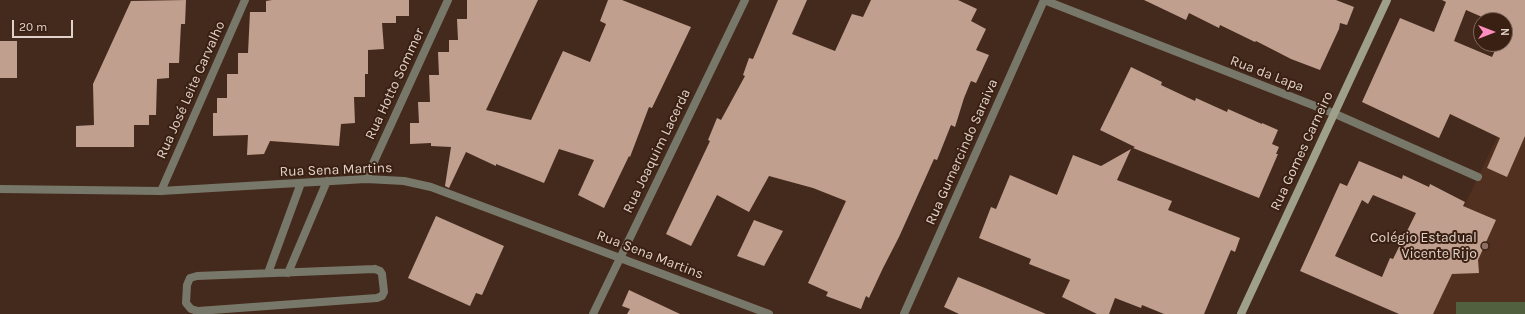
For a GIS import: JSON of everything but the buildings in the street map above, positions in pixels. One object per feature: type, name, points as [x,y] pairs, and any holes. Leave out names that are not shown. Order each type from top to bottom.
[{"type":"street","name":"Rua José Leite Carvalho","points":[[161,191],[245,0]]},
{"type":"street","name":"Rua Hotto Sommer","points":[[366,179],[448,0]]},
{"type":"street","name":"Rua Joaquim Lacerda","points":[[593,314],[746,0]]},
{"type":"street","name":"Rua da Lapa","points":[[1044,0],[1333,113],[1478,177]]},
{"type":"street","name":"Rua Gumercindo Saraiva","points":[[904,314],[1044,0]]},
{"type":"street","name":"Rua Gomes Carneiro","points":[[1241,314],[1333,113],[1387,0]]},
{"type":"street","name":"Rua Sena Martins","points":[[0,189],[161,191],[366,179],[404,181],[431,187],[769,314]]},
{"type":"street","points":[[288,272],[327,181]]},
{"type":"street","points":[[268,272],[301,183]]},
{"type":"street","points":[[375,269],[380,271],[382,274],[384,292],[382,296],[377,298],[198,311],[191,309],[186,303],[187,285],[190,278],[197,276],[268,272],[375,269]]},
{"type":"shaded area","name":"Colégio Estadual Vicente Rijo","points":[[1525,79],[1525,314],[1413,314],[1478,177]]},
{"type":"green space","points":[[1456,302],[1525,302],[1525,314],[1456,314]]},
{"type":"place","name":"Colégio Estadual Vicente Rijo","points":[[1485,246]]}]
